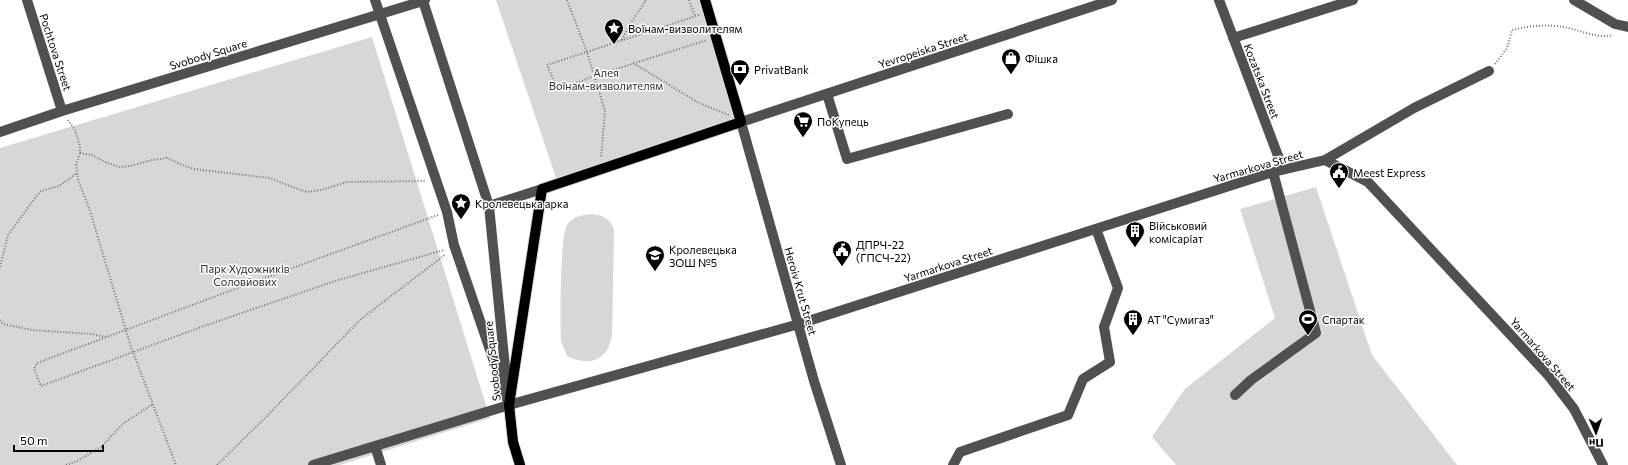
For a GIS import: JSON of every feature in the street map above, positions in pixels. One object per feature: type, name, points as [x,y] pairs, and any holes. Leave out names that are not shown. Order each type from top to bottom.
[{"type":"main road","points":[[520,465],[513,442],[509,405],[542,189],[741,122],[705,0]]},
{"type":"street","name":"Pochtova Street","points":[[27,0],[62,111]]},
{"type":"street","points":[[375,0],[436,181],[455,247],[509,405]]},
{"type":"street","name":"Svobody Square","points":[[0,132],[62,111],[424,0],[489,206],[509,405],[313,465]]},
{"type":"street","name":"Yevropeiska Street","points":[[741,122],[1112,0]]},
{"type":"street","name":"Kozatska Street","points":[[1219,0],[1278,171],[1316,333],[1251,380],[1235,395]]},
{"type":"street","points":[[1233,38],[1353,0]]},
{"type":"street","points":[[1574,0],[1615,24],[1628,27]]},
{"type":"street","points":[[1325,160],[1414,108],[1489,71]]},
{"type":"street","points":[[827,94],[847,159],[1008,114]]},
{"type":"street","name":"Heroiv Krut Street","points":[[741,122],[814,381],[841,465]]},
{"type":"street","name":"Yarmarkova Street","points":[[509,405],[799,324],[1278,171],[1325,160],[1368,182],[1548,375],[1574,409],[1603,465]]},
{"type":"street","points":[[489,206],[542,189]]},
{"type":"street","points":[[953,465],[960,452],[1068,415],[1083,379],[1110,362],[1104,327],[1118,288],[1096,229]]},
{"type":"street","points":[[375,446],[381,465]]},
{"type":"path","points":[[567,0],[587,52],[605,111],[601,169]]},
{"type":"path","points":[[622,40],[630,24],[646,0]]},
{"type":"path","points":[[689,0],[695,16]]},
{"type":"path","points":[[708,12],[547,65],[558,90],[594,76],[716,37]]},
{"type":"path","points":[[1489,71],[1507,48],[1512,30],[1534,25],[1563,27],[1604,37],[1616,34]]},
{"type":"path","points":[[634,63],[699,103],[741,122]]},
{"type":"path","points":[[62,111],[75,130],[80,146],[80,153],[76,165],[77,173],[133,352],[176,465]]},
{"type":"path","points":[[80,153],[92,155],[119,167],[167,158],[194,169],[270,178],[307,192],[321,190],[347,182],[436,181]]},
{"type":"path","points":[[0,267],[8,235],[41,191],[59,186],[77,173]]},
{"type":"path","points":[[446,212],[37,363],[34,369],[41,386],[204,326],[335,281],[455,247]]},
{"type":"path","points":[[217,465],[361,319],[455,247]]},
{"type":"path","points":[[0,320],[3,324],[32,330],[91,334],[107,338]]},
{"type":"path","points":[[66,465],[77,461],[101,446],[124,423],[153,404]]},
{"type":"green space","name":"Алея Воїнам-визволителям","points":[[496,0],[701,0],[737,120],[556,178]]},
{"type":"green space","name":"Парк Художників Соловйових","points":[[372,37],[490,418],[340,465],[0,465],[0,148]]},
{"type":"green space","name":"Спартак","points":[[1316,187],[1372,355],[1457,465],[1176,465],[1152,437],[1185,389],[1275,318],[1240,209]]},
{"type":"green space","points":[[591,214],[606,218],[614,230],[612,335],[610,344],[602,356],[590,361],[583,361],[567,356],[561,341],[562,262],[567,225],[571,220],[577,217]]},
{"type":"place","name":"Воїнам-визволителям","points":[[614,45]]},
{"type":"place","name":"Фішка","points":[[1011,75]]},
{"type":"place","name":"PrivatBank","points":[[740,86]]},
{"type":"place","name":"ПоКупець","points":[[803,138]]},
{"type":"place","name":"Meest Express","points":[[1339,189]]},
{"type":"place","name":"Кролевецька арка","points":[[461,220]]},
{"type":"place","name":"Військовий комісаріат","points":[[1135,248]]},
{"type":"place","name":"ДПРЧ-22 (ГПСЧ-22)","points":[[842,267]]},
{"type":"place","name":"Кролевецька ЗОШ №5","points":[[655,272]]},
{"type":"place","name":"АТ \"Сумигаз\"","points":[[1133,336]]},
{"type":"place","name":"Спартак","points":[[1308,336]]}]
